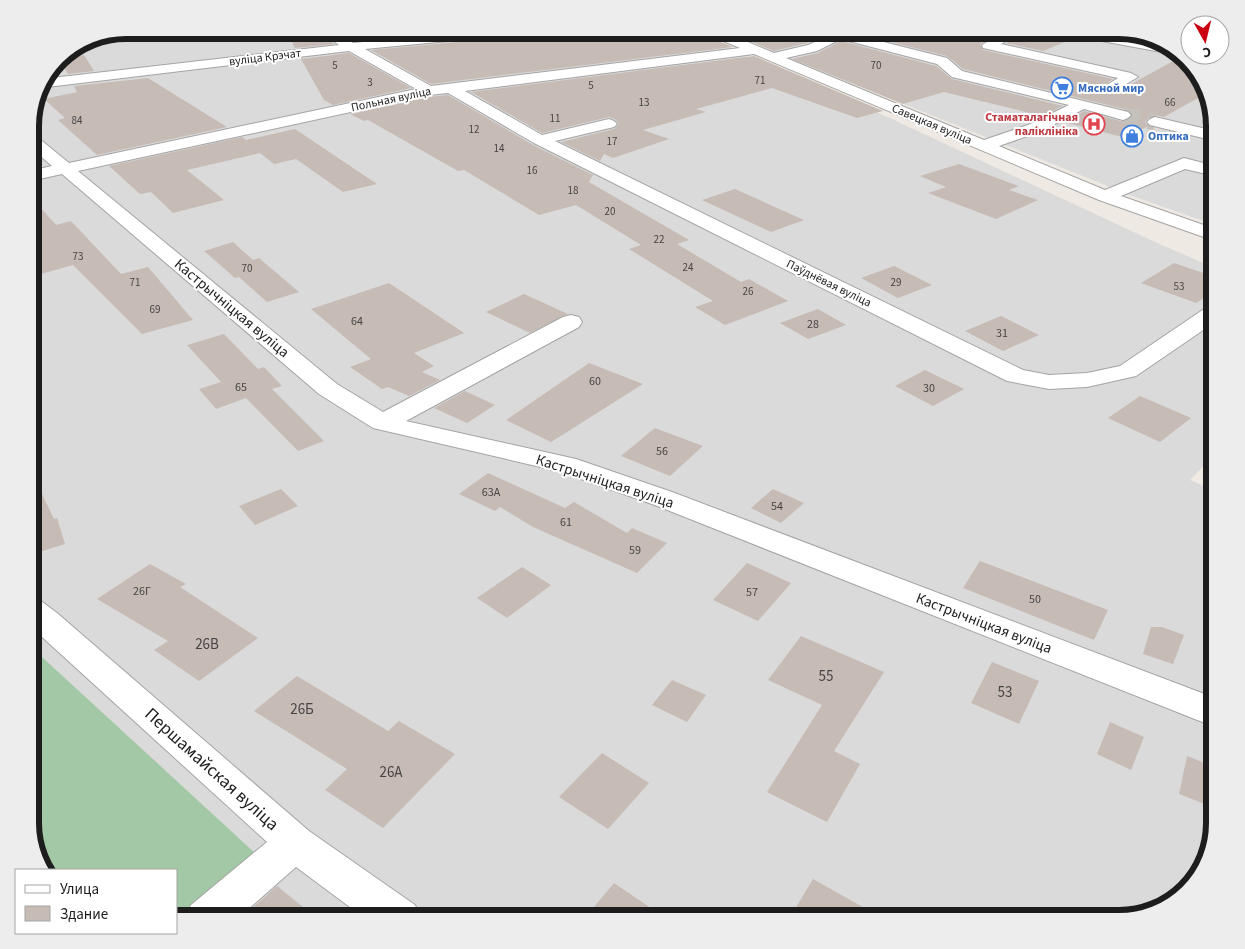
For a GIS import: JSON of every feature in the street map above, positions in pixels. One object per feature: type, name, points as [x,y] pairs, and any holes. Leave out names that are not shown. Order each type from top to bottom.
[{"type":"street","points":[[339,39],[429,90]]},
{"type":"street","name":"вуліца Крэчат","points":[[51,83],[431,39]]},
{"type":"street","name":"Савецкая вуліца","points":[[730,39],[1105,196],[1206,232]]},
{"type":"street","points":[[773,57],[812,48],[830,39]]},
{"type":"street","points":[[854,39],[942,61],[957,74],[1123,115]]},
{"type":"street","points":[[1003,39],[988,45],[1131,78],[1111,87]]},
{"type":"street","points":[[1109,39],[1159,49]]},
{"type":"street","name":"Польная вуліца","points":[[39,174],[429,90],[646,60],[756,50]]},
{"type":"street","name":"Паўднёвая вуліца","points":[[450,88],[540,140],[1016,376],[1049,382],[1086,380],[1128,371],[1206,318]]},
{"type":"street","points":[[982,145],[1006,140],[1058,118],[1082,104]]},
{"type":"street","points":[[1155,122],[1206,134]]},
{"type":"street","points":[[540,140],[609,124]]},
{"type":"street","points":[[1194,132],[1206,125]]},
{"type":"street","points":[[1184,163],[1191,153],[1194,132]]},
{"type":"street","name":"Кастрычніцкая вуліца","points":[[39,147],[328,389],[382,423],[566,466],[662,498],[1206,710]]},
{"type":"street","points":[[1105,196],[1184,163],[1206,166]]},
{"type":"street","points":[[382,423],[571,322]]},
{"type":"street","name":"Першамайская вуліца","points":[[39,616],[295,843],[388,910]]},
{"type":"street","points":[[217,910],[295,843]]},
{"type":"shaded area","points":[[409,39],[53,79],[68,60],[82,50],[109,40]]},
{"type":"shaded area","points":[[460,39],[704,39],[892,119],[1206,264],[1206,463],[1190,480],[1206,487],[1206,834],[1197,862],[1181,885],[1158,901],[1147,906],[1119,910],[178,910],[178,869],[51,869],[43,851],[39,829],[39,120],[42,103],[48,87],[339,51]]},
{"type":"shaded area","points":[[741,39],[1130,39],[1147,43],[1172,57],[1185,68],[1192,77],[1202,98],[1206,126],[1206,222],[1135,197]]},
{"type":"green space","points":[[39,654],[256,854],[185,910],[178,910],[178,869],[51,869],[43,851],[39,829]]},
{"type":"building","points":[[308,39],[328,39],[334,44],[295,48],[292,42]]},
{"type":"building","points":[[350,39],[373,39],[353,41]]},
{"type":"building","points":[[489,39],[713,39],[733,47],[431,84],[371,50]]},
{"type":"building","points":[[745,39],[817,39],[807,43],[774,51]]},
{"type":"building","points":[[879,39],[987,40],[980,44],[983,50],[1113,79],[1102,87],[1106,92],[1117,92],[1176,60],[1192,77],[1201,96],[1164,117],[1155,115],[1149,117],[1145,122],[1148,126],[1126,138],[1064,122],[1084,111],[1124,122],[1133,115],[1128,110],[963,69],[947,56]]},
{"type":"building","points":[[1012,39],[1072,39],[1043,51],[1006,43]]},
{"type":"building","points":[[841,41],[936,66],[952,79],[1063,106],[1042,116],[944,92],[903,104],[792,59],[818,53]]},
{"type":"building","points":[[349,53],[411,88],[333,105],[324,100],[301,59]]},
{"type":"building","points":[[84,55],[94,71],[68,74],[63,66],[73,56]]},
{"type":"building","points":[[754,56],[883,111],[857,118],[772,88],[696,109],[706,112],[643,130],[669,139],[613,158],[604,154],[600,161],[561,142],[614,129],[619,124],[615,119],[609,117],[542,133],[471,92]]},
{"type":"building","points":[[148,78],[227,127],[97,155],[58,120],[65,118],[44,99],[77,92],[74,86]]},
{"type":"building","points":[[448,95],[533,145],[593,175],[589,182],[689,240],[677,244],[741,282],[749,279],[788,301],[725,325],[695,307],[713,301],[629,249],[641,245],[576,205],[539,215],[464,170],[458,171],[368,120],[364,121],[350,114],[429,97]]},
{"type":"building","points":[[295,129],[377,184],[343,192],[296,159],[274,164],[260,153],[187,170],[224,200],[173,213],[151,192],[140,194],[109,166],[242,137],[246,140]]},
{"type":"building","points":[[959,164],[1019,186],[1009,190],[1038,200],[996,219],[928,193],[946,187],[920,176]]},
{"type":"building","points":[[735,189],[804,220],[771,232],[702,200]]},
{"type":"building","points":[[39,206],[56,225],[71,221],[121,274],[148,267],[193,320],[142,334],[73,265],[39,274]]},
{"type":"building","points":[[233,242],[253,260],[259,258],[299,292],[267,302],[239,277],[235,278],[204,251]]},
{"type":"building","points":[[1174,263],[1206,274],[1206,297],[1196,303],[1141,283]]},
{"type":"building","points":[[894,266],[932,285],[898,298],[861,278]]},
{"type":"building","points":[[389,283],[464,333],[414,353],[434,366],[422,372],[440,380],[409,396],[388,387],[382,389],[350,367],[371,359],[311,309]]},
{"type":"building","points":[[524,294],[568,314],[530,333],[486,312]]},
{"type":"building","points":[[818,309],[846,325],[808,339],[780,323]]},
{"type":"building","points":[[1001,316],[1039,335],[1003,351],[965,331]]},
{"type":"building","points":[[224,334],[258,369],[264,367],[282,386],[272,389],[324,441],[298,451],[246,398],[216,409],[199,389],[221,382],[187,345]]},
{"type":"building","points":[[589,363],[643,384],[551,442],[506,420]]},
{"type":"building","points":[[925,370],[964,389],[933,406],[895,386]]},
{"type":"building","points":[[465,391],[495,405],[467,423],[434,408]]},
{"type":"building","points":[[1140,396],[1191,418],[1160,442],[1108,418]]},
{"type":"building","points":[[655,428],[703,446],[670,476],[621,456]]},
{"type":"building","points":[[488,473],[565,508],[574,502],[627,533],[632,528],[667,543],[637,573],[533,527],[500,507],[495,511],[459,494]]},
{"type":"building","points":[[39,488],[54,519],[57,518],[65,544],[39,552]]},
{"type":"building","points":[[281,489],[298,506],[255,525],[239,506]]},
{"type":"building","points":[[773,489],[804,503],[781,523],[751,508]]},
{"type":"building","points":[[980,561],[1108,610],[1094,640],[963,588]]},
{"type":"building","points":[[747,563],[791,583],[758,621],[713,600]]},
{"type":"building","points":[[150,564],[186,584],[180,587],[258,638],[199,681],[154,650],[168,641],[97,599]]},
{"type":"building","points":[[522,567],[551,585],[507,618],[477,598]]},
{"type":"building","points":[[1151,627],[1162,627],[1184,635],[1173,664],[1143,654]]},
{"type":"building","points":[[801,636],[884,672],[834,751],[860,764],[827,822],[767,792],[822,705],[768,680]]},
{"type":"building","points":[[992,662],[1039,681],[1019,724],[971,703]]},
{"type":"building","points":[[297,676],[388,731],[399,721],[455,754],[383,828],[325,790],[347,769],[254,711]]},
{"type":"building","points":[[672,680],[706,695],[687,722],[652,705]]},
{"type":"building","points":[[1110,722],[1144,737],[1131,770],[1097,754]]},
{"type":"building","points":[[602,753],[649,783],[608,829],[559,797]]},
{"type":"building","points":[[1187,756],[1206,763],[1206,804],[1179,794]]},
{"type":"building","points":[[813,879],[868,910],[794,910]]},
{"type":"building","points":[[614,883],[654,910],[592,910]]},
{"type":"building","points":[[277,886],[307,910],[250,910]]},
{"type":"tunnel","points":[[1123,115],[1155,122]]},
{"type":"place","name":"Мясной мир","points":[[1062,88]]},
{"type":"place","name":"Стаматалагічная паліклініка","points":[[1094,124]]},
{"type":"place","name":"Оптика","points":[[1132,136]]}]
